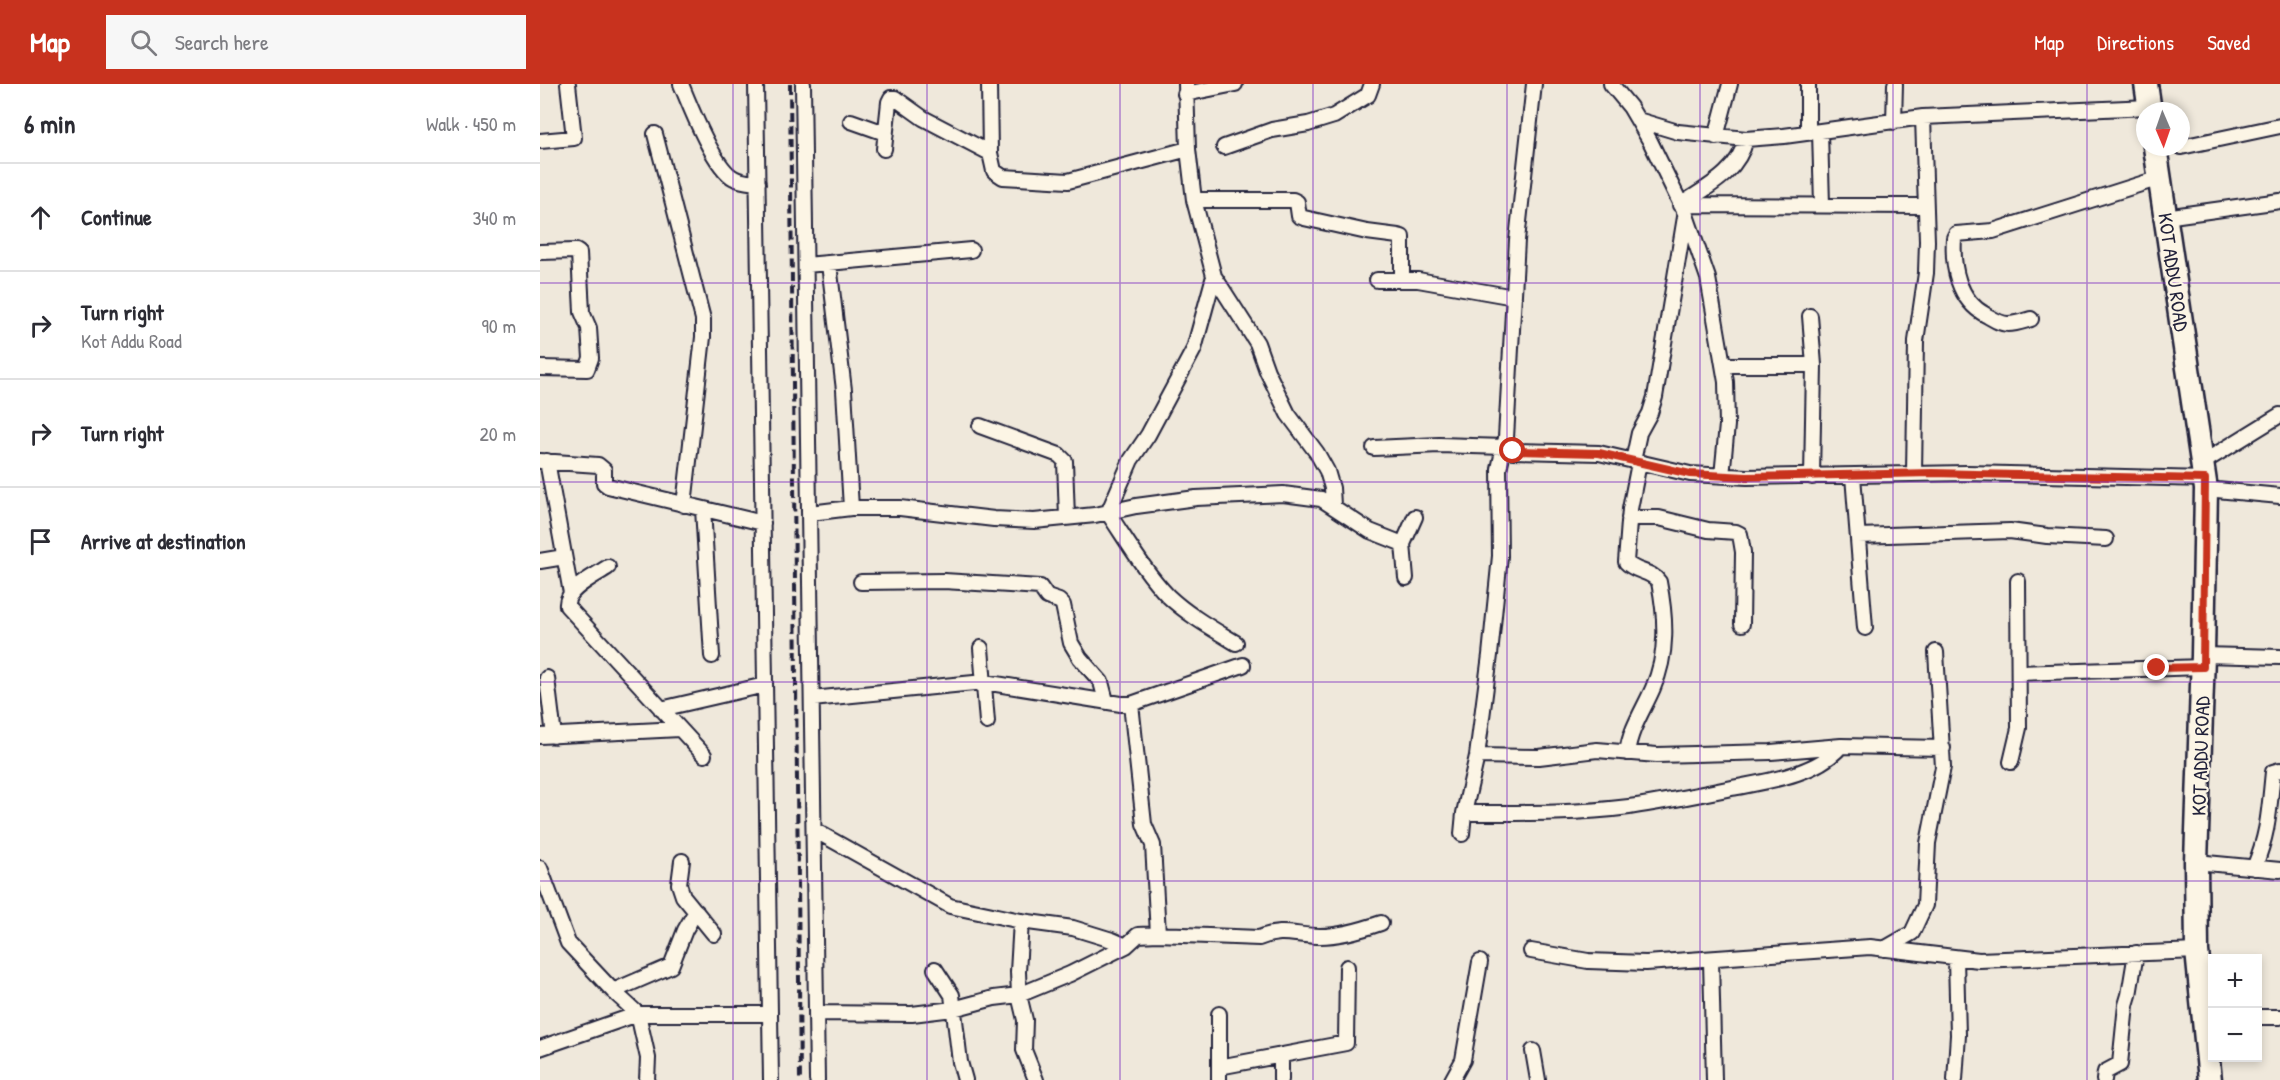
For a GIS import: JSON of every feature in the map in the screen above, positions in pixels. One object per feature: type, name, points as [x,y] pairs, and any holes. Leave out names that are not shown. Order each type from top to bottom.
[{"type":"main road","points":[[2146,84],[2149,102]]},
{"type":"main road","name":"KOT ADDU ROAD","points":[[2157,156],[2204,477],[2203,661],[2196,862],[2197,951],[2208,1016]]},
{"type":"main road","name":"KOT ADDU ROAD","points":[[2210,1062],[2211,1080]]},
{"type":"street","points":[[540,141],[574,138],[568,84]]},
{"type":"street","points":[[681,84],[719,162],[732,177],[758,183]]},
{"type":"street","points":[[756,84],[771,1080]]},
{"type":"street","points":[[803,84],[817,1080]]},
{"type":"street","points":[[989,84],[990,153],[994,171],[1003,177],[1068,181],[1188,149]]},
{"type":"street","points":[[1235,84],[1186,89],[1188,149],[1194,200],[1214,276],[1257,343],[1266,371],[1288,414],[1317,453],[1327,471],[1332,488],[1333,505]]},
{"type":"street","points":[[1224,147],[1272,130],[1308,124],[1334,116],[1368,95],[1372,84]]},
{"type":"street","points":[[1462,834],[1464,813],[1477,756],[1500,556],[1499,469],[1505,447],[1517,240],[1534,84]]},
{"type":"street","points":[[1611,84],[1638,120],[1650,141],[1683,210],[1708,278],[1724,365],[1727,425],[1722,476]]},
{"type":"street","points":[[1716,137],[1730,84]]},
{"type":"street","points":[[1808,84],[1822,205]]},
{"type":"street","points":[[1894,122],[1895,84]]},
{"type":"street","points":[[884,149],[889,102],[891,98],[895,98],[923,118],[990,153]]},
{"type":"street","points":[[1638,120],[1678,132],[1746,139],[1923,117],[2136,109]]},
{"type":"street","points":[[1914,473],[1916,341],[1926,273],[1927,241],[1923,117]]},
{"type":"street","points":[[851,121],[885,133]]},
{"type":"street","points":[[2190,145],[2280,126]]},
{"type":"street","points":[[655,134],[703,319],[684,505]]},
{"type":"street","points":[[1627,753],[1629,740],[1659,671],[1665,630],[1659,582],[1655,576],[1632,568],[1626,562],[1639,434],[1655,397],[1683,210],[1734,166],[1742,154],[1746,139]]},
{"type":"street","points":[[2031,319],[2006,324],[1979,312],[1969,303],[1962,292],[1954,263],[1953,250],[1956,234],[1993,231],[2160,178]]},
{"type":"street","points":[[1194,200],[1293,200],[1297,202],[1299,216],[1304,218],[1402,237],[1402,279]]},
{"type":"street","points":[[2165,217],[2280,201]]},
{"type":"street","points":[[1683,210],[1822,205],[1925,206]]},
{"type":"street","points":[[806,265],[971,249]]},
{"type":"street","points":[[540,252],[576,251],[579,253],[582,312],[589,328],[591,358],[587,369],[540,368]]},
{"type":"street","points":[[830,264],[844,390],[850,508]]},
{"type":"street","points":[[1108,513],[1131,460],[1148,435],[1194,349],[1214,276]]},
{"type":"street","points":[[1377,280],[1418,280],[1514,297]]},
{"type":"street","points":[[1810,316],[1814,365],[1812,477]]},
{"type":"street","points":[[1724,365],[1814,365]]},
{"type":"street","points":[[2204,477],[2256,428],[2280,415]]},
{"type":"street","points":[[980,426],[1059,455],[1065,461],[1067,518]]},
{"type":"street","points":[[1374,448],[1439,445],[1505,447],[1513,451],[1599,453],[1690,474],[1722,476],[1812,477],[1914,473],[2204,477],[2280,496]]},
{"type":"street","points":[[571,593],[543,461],[598,465],[604,470],[604,483],[608,486],[763,524]]},
{"type":"street","points":[[1853,476],[1865,628]]},
{"type":"street","points":[[810,513],[850,508],[900,508],[994,519],[1034,520],[1108,513],[1136,506],[1196,498],[1283,494],[1321,499],[1370,531],[1403,544]]},
{"type":"street","points":[[704,509],[712,656]]},
{"type":"street","points":[[1108,513],[1168,596],[1198,620],[1236,643]]},
{"type":"street","points":[[1406,578],[1403,544],[1415,517]]},
{"type":"street","points":[[1629,518],[1659,518],[1685,525],[1740,534],[1743,552],[1742,624]]},
{"type":"street","points":[[1858,536],[2010,531],[2047,536],[2106,539]]},
{"type":"street","points":[[540,561],[564,556]]},
{"type":"street","points":[[608,567],[571,593],[566,600],[570,611],[704,755]]},
{"type":"street","points":[[861,582],[944,581],[1040,587],[1047,597],[1062,602],[1071,643],[1080,658],[1101,682],[1106,701]]},
{"type":"street","points":[[2011,762],[2019,729],[2018,581]]},
{"type":"street","points":[[981,648],[987,722]]},
{"type":"street","points":[[1884,949],[1912,933],[1925,905],[1926,866],[1943,767],[1936,652]]},
{"type":"street","points":[[2019,673],[2280,657]]},
{"type":"street","points":[[812,699],[984,682],[1131,704],[1243,665]]},
{"type":"street","points":[[547,678],[547,736],[680,729]]},
{"type":"street","points":[[661,709],[765,685]]},
{"type":"street","points":[[1131,704],[1144,824],[1153,845],[1158,934]]},
{"type":"street","points":[[1477,756],[1539,757],[1597,750],[1657,755],[1771,752],[1841,746],[1943,747]]},
{"type":"street","points":[[1464,813],[1519,813],[1627,807],[1690,797],[1797,773],[1831,758],[1841,746]]},
{"type":"street","points":[[2254,867],[2264,845],[2269,821],[2273,772],[2280,770]]},
{"type":"street","points":[[814,830],[950,906],[1021,921],[1073,928],[1126,946]]},
{"type":"street","points":[[682,861],[679,884],[683,896],[714,934]]},
{"type":"street","points":[[2196,862],[2280,870]]},
{"type":"street","points":[[540,868],[568,943],[638,1014],[648,1058],[647,1080]]},
{"type":"street","points":[[613,991],[671,966],[685,930],[696,911]]},
{"type":"street","points":[[1021,921],[1018,948],[1019,995],[1025,1020],[1024,1050],[1036,1080]]},
{"type":"street","points":[[816,1013],[912,1014],[953,1009],[994,998],[1019,995],[1070,974],[1126,946],[1138,935],[1259,938],[1273,932],[1320,936],[1344,934],[1381,922]]},
{"type":"street","points":[[1532,951],[1587,961],[1646,963],[1870,947],[1979,960],[2197,951]]},
{"type":"street","points":[[2104,1080],[2105,1072],[2120,1064],[2126,1005],[2136,953]]},
{"type":"street","points":[[1954,1080],[1958,1035],[1956,959]]},
{"type":"street","points":[[1711,960],[1714,1080]]},
{"type":"street","points":[[1452,1080],[1463,1060],[1480,962]]},
{"type":"street","points":[[1219,1014],[1219,1073],[1281,1055],[1346,1043],[1347,967]]},
{"type":"street","points":[[935,969],[952,995],[965,1080]]},
{"type":"street","points":[[540,1048],[638,1014],[770,1014]]},
{"type":"street","points":[[2262,1017],[2280,1017]]},
{"type":"street","points":[[1533,1051],[1538,1080]]},
{"type":"street","points":[[1281,1055],[1281,1080]]},
{"type":"railway","points":[[790,84],[800,1080]]},
{"type":"route","points":[[1513,451],[1599,453],[1690,474],[1747,477],[1967,473],[2205,479],[2203,667],[2157,668]]}]
